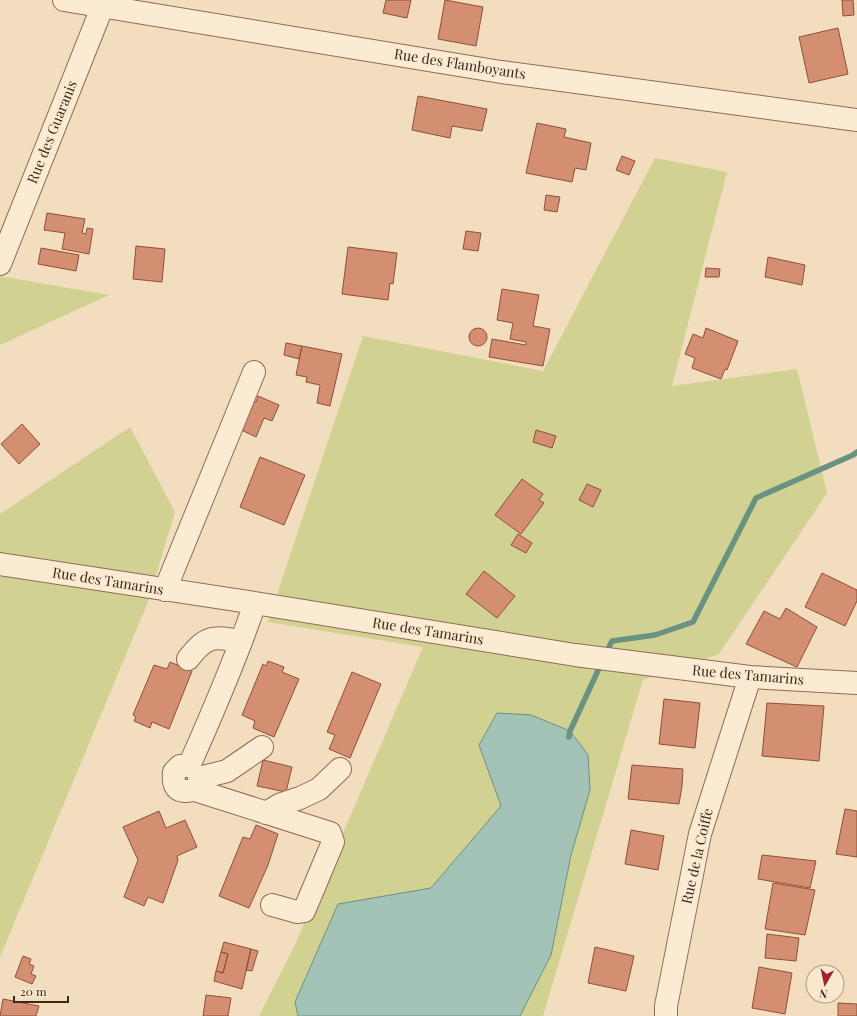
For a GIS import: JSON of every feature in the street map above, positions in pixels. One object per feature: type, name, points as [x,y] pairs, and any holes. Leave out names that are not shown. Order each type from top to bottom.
[{"type":"street","name":"Rue des Flamboyants","points":[[64,0],[104,3],[501,72],[857,120]]},
{"type":"street","name":"Rue des Guaranis","points":[[0,264],[104,3]]},
{"type":"street","points":[[165,590],[254,372]]},
{"type":"street","name":"Rue des Tamarins","points":[[0,564],[616,661],[750,677],[857,683]]},
{"type":"street","points":[[194,778],[219,698],[255,603]]},
{"type":"street","points":[[188,659],[198,646],[210,639],[228,639],[241,642]]},
{"type":"street","name":"Rue de la Coiffe","points":[[666,1016],[666,1006],[700,834],[750,677]]},
{"type":"street","points":[[194,778],[227,771],[262,747]]},
{"type":"street","points":[[266,813],[278,805],[300,798],[319,789],[340,769]]},
{"type":"street","points":[[194,778],[266,813],[330,833],[333,842],[304,911],[298,912],[272,905]]},
{"type":"green space","points":[[655,158],[727,172],[672,386],[797,369],[827,493],[719,654],[643,680],[543,1016],[259,1016],[295,945],[423,647],[268,622],[363,336],[543,371]]},
{"type":"green space","points":[[0,276],[109,295],[0,345]]},
{"type":"green space","points":[[130,427],[175,512],[148,602],[0,957],[0,514]]},
{"type":"shaded area","points":[[497,713],[531,715],[570,731],[588,755],[590,790],[571,855],[551,955],[520,1016],[298,1016],[295,1002],[338,904],[431,888],[501,806],[479,745]]},
{"type":"building","points":[[386,0],[411,0],[407,18],[383,13]]},
{"type":"building","points":[[445,0],[483,7],[476,46],[438,39]]},
{"type":"building","points":[[842,0],[853,0],[854,15],[843,16]]},
{"type":"building","points":[[838,28],[848,74],[809,83],[799,37]]},
{"type":"building","points":[[418,96],[487,109],[482,131],[452,126],[450,138],[412,130]]},
{"type":"building","points":[[537,123],[566,129],[564,137],[591,143],[586,170],[575,168],[572,182],[526,173]]},
{"type":"building","points":[[622,156],[635,161],[629,175],[616,170]]},
{"type":"building","points":[[546,195],[560,197],[557,212],[544,210]]},
{"type":"building","points":[[47,213],[85,219],[82,233],[86,234],[87,228],[93,229],[89,254],[62,249],[65,233],[44,230]]},
{"type":"building","points":[[466,231],[481,233],[478,251],[463,249]]},
{"type":"building","points":[[136,246],[165,249],[162,282],[133,279]]},
{"type":"building","points":[[348,247],[397,253],[393,284],[390,283],[388,300],[342,294]]},
{"type":"building","points":[[41,248],[79,255],[76,271],[38,264]]},
{"type":"building","points":[[768,257],[805,265],[802,285],[765,277]]},
{"type":"building","points":[[706,268],[720,269],[719,277],[705,277]]},
{"type":"building","points":[[502,289],[539,295],[533,326],[550,329],[543,366],[489,357],[492,339],[526,345],[526,342],[510,339],[513,323],[497,320]]},
{"type":"building","points":[[478,328],[484,331],[487,337],[484,343],[478,346],[472,343],[469,337],[472,331]]},
{"type":"building","points":[[706,328],[738,341],[727,370],[725,369],[721,379],[692,368],[695,358],[685,354],[693,334],[703,338]]},
{"type":"building","points":[[286,343],[302,346],[299,359],[284,355]]},
{"type":"building","points":[[302,346],[342,354],[330,406],[317,403],[320,385],[306,382],[307,377],[296,375]]},
{"type":"building","points":[[258,396],[279,405],[272,421],[264,418],[256,437],[237,428],[250,399],[256,402]]},
{"type":"building","points":[[22,424],[40,444],[19,464],[1,444]]},
{"type":"building","points":[[536,430],[556,436],[552,448],[533,442]]},
{"type":"building","points":[[260,457],[305,475],[284,525],[240,507]]},
{"type":"building","points":[[522,479],[543,494],[539,500],[544,503],[521,534],[495,515]]},
{"type":"building","points":[[587,484],[601,490],[593,507],[579,500]]},
{"type":"building","points":[[518,534],[532,543],[526,553],[511,545]]},
{"type":"building","points":[[484,571],[515,596],[497,618],[466,594]]},
{"type":"building","points":[[822,573],[857,590],[857,601],[845,626],[805,607]]},
{"type":"building","points":[[786,608],[817,627],[797,667],[746,644],[764,611],[780,619]]},
{"type":"building","points":[[268,661],[284,667],[282,672],[299,679],[274,737],[253,728],[255,721],[242,715],[263,664],[266,666]]},
{"type":"building","points":[[170,662],[192,671],[169,729],[152,722],[150,728],[134,721],[136,717],[133,715],[154,665],[167,669]]},
{"type":"building","points":[[352,672],[381,684],[350,758],[329,749],[335,735],[327,732]]},
{"type":"building","points":[[664,699],[700,703],[695,748],[659,744]]},
{"type":"building","points":[[767,703],[824,706],[819,761],[762,756]]},
{"type":"building","points":[[263,760],[292,767],[286,792],[257,786]]},
{"type":"building","points":[[632,765],[683,769],[679,804],[628,799]]},
{"type":"building","points":[[845,809],[857,811],[857,857],[836,854]]},
{"type":"building","points":[[159,811],[166,828],[185,820],[197,847],[177,856],[178,860],[163,903],[148,897],[144,906],[124,897],[138,860],[123,827]]},
{"type":"building","points":[[256,825],[278,834],[268,865],[249,908],[219,896],[243,837],[250,839]]},
{"type":"building","points":[[631,830],[664,836],[658,870],[625,864]]},
{"type":"building","points":[[762,855],[816,861],[810,888],[758,879]]},
{"type":"building","points":[[773,883],[815,890],[805,935],[765,929]]},
{"type":"building","points":[[767,934],[799,938],[796,961],[765,958]]},
{"type":"building","points":[[224,942],[251,949],[242,989],[214,981],[216,971],[223,973],[228,954],[221,952]]},
{"type":"building","points":[[595,947],[634,956],[626,991],[588,983]]},
{"type":"building","points":[[251,949],[258,951],[252,971],[246,970]]},
{"type":"building","points":[[221,952],[228,954],[223,973],[216,971]]},
{"type":"building","points":[[23,956],[31,959],[29,964],[34,966],[31,974],[36,976],[32,984],[15,977]]},
{"type":"building","points":[[759,967],[792,973],[785,1014],[752,1008]]},
{"type":"building","points":[[206,995],[231,998],[228,1016],[203,1016]]},
{"type":"building","points":[[3,999],[39,1006],[36,1016],[0,1016]]},
{"type":"building","points":[[838,1004],[857,1004],[857,1016],[838,1016]]},
{"type":"waterway","points":[[605,655],[612,641],[655,635],[693,622],[756,498],[857,452]]},
{"type":"waterway","points":[[569,737],[570,731],[602,662]]}]
